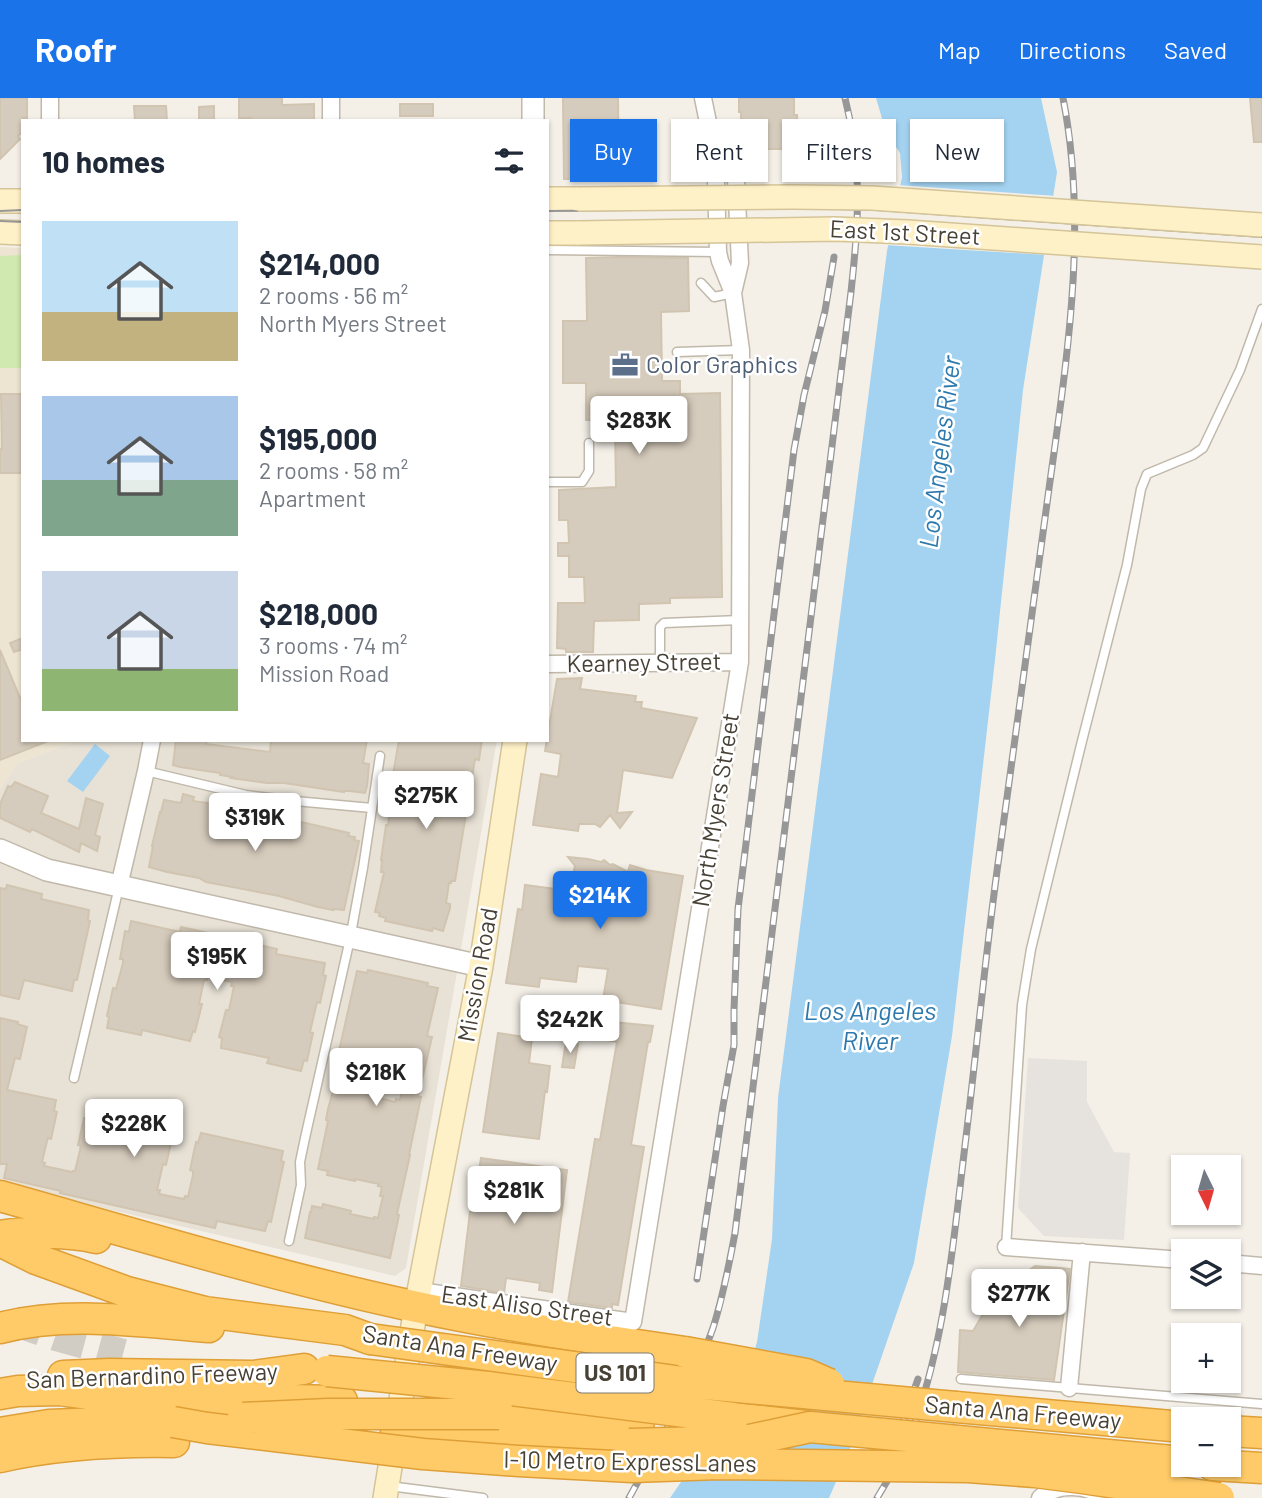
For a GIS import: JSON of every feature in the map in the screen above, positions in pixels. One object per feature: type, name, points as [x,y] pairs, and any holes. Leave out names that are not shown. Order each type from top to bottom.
[{"type":"highway","points":[[0,1196],[282,1274]]},
{"type":"highway","points":[[0,1238],[13,1234],[82,1235],[418,1299],[528,1329],[685,1352],[806,1374],[862,1398]]},
{"type":"highway","name":"Santa Ana Freeway","points":[[0,1238],[36,1259],[127,1292],[205,1312],[345,1330],[370,1339],[683,1382],[1171,1426]]},
{"type":"highway","points":[[0,1328],[55,1319],[107,1320],[370,1339]]},
{"type":"highway","name":"Santa Ana Freeway","points":[[123,1354],[488,1387],[810,1427],[1171,1461]]},
{"type":"highway","name":"San Bernardino Freeway","points":[[0,1384],[74,1375],[253,1376],[315,1370]]},
{"type":"highway","points":[[0,1394],[59,1390],[114,1397],[401,1402]]},
{"type":"highway","points":[[174,1432],[328,1414],[499,1414],[639,1422],[733,1418]]},
{"type":"highway","name":"I-10 Metro ExpressLanes","points":[[0,1433],[49,1425],[136,1421],[174,1432],[438,1472],[561,1480],[672,1483],[961,1483],[1031,1487],[1113,1498]]},
{"type":"highway","points":[[396,1432],[629,1444],[745,1441],[810,1427]]},
{"type":"highway","name":"I-10 Metro ExpressLanes","points":[[0,1457],[79,1444],[131,1441],[207,1428],[424,1454],[632,1467],[719,1464],[968,1467],[1059,1475],[1219,1498]]},
{"type":"highway","points":[[1241,1432],[1262,1433]]},
{"type":"highway","points":[[1241,1467],[1262,1468]]},
{"type":"highway","points":[[1241,1472],[1262,1479]]},
{"type":"main road","name":"East 1st Street","points":[[549,199],[863,198],[1262,225]]},
{"type":"main road","points":[[0,201],[21,201]]},
{"type":"main road","name":"East 1st Street","points":[[549,233],[871,230],[1262,257]]},
{"type":"main road","points":[[0,232],[21,233]]},
{"type":"main road","name":"Mission Road","points":[[386,1492],[418,1299],[481,967],[515,742]]},
{"type":"street","points":[[50,98],[51,119]]},
{"type":"street","points":[[331,98],[331,119]]},
{"type":"street","points":[[533,98],[533,119]]},
{"type":"street","name":"North Myers Street","points":[[703,98],[707,119]]},
{"type":"street","name":"North Myers Street","points":[[633,1322],[740,662],[741,350],[733,293],[718,253],[716,182]]},
{"type":"street","name":"North Myers Street","points":[[733,293],[740,263],[736,182]]},
{"type":"street","name":"Kearney Street","points":[[549,664],[740,662]]},
{"type":"street","points":[[119,886],[152,742]]},
{"type":"street","points":[[0,850],[47,870],[481,967]]},
{"type":"street","points":[[1006,1247],[1171,1259]]},
{"type":"street","points":[[1069,1388],[1082,1252]]},
{"type":"street","points":[[1241,1264],[1262,1266]]},
{"type":"street","name":"East Aliso Street","points":[[418,1299],[633,1322]]},
{"type":"street","points":[[1040,1498],[1046,1492],[1077,1487],[1097,1492],[1107,1498]]},
{"type":"lane","points":[[549,250],[718,253]]},
{"type":"lane","points":[[701,283],[714,297],[733,293]]},
{"type":"lane","points":[[1006,1247],[1022,1005],[1031,949],[1127,565],[1141,489],[1147,474],[1193,455],[1203,448],[1240,370],[1262,309]]},
{"type":"lane","points":[[677,352],[741,350]]},
{"type":"lane","points":[[549,482],[582,482],[589,471],[589,443]]},
{"type":"lane","points":[[660,663],[660,627],[664,623],[740,620]]},
{"type":"lane","points":[[289,1241],[301,1185],[300,1162],[304,1138],[350,939],[380,757]]},
{"type":"lane","points":[[146,771],[246,795],[372,808]]},
{"type":"lane","points":[[74,1079],[119,886]]},
{"type":"lane","points":[[961,1379],[1262,1404]]},
{"type":"lane","points":[[386,1492],[483,1498]]},
{"type":"shaded area","points":[[0,247],[21,248],[21,742],[73,742],[18,763],[0,789]]},
{"type":"shaded area","points":[[73,742],[497,742],[406,1268],[395,1276],[0,1184],[0,789],[18,763]]},
{"type":"shaded area","points":[[1028,1058],[1087,1061],[1087,1102],[1114,1152],[1130,1153],[1124,1240],[1044,1236],[1018,1208]]},
{"type":"green space","points":[[21,255],[21,368],[0,368],[0,256]]},
{"type":"water","name":"Los Angeles River","points":[[876,98],[1041,98],[1057,172],[1023,390],[952,1036],[914,1263],[848,1454],[829,1498],[670,1498],[741,1395],[757,1342],[772,1239],[778,1098],[887,251],[902,177],[900,153],[896,147],[896,119],[882,119]]},
{"type":"water","points":[[95,744],[110,756],[83,792],[67,781]]},
{"type":"pier","points":[[897,185],[1057,196],[1048,255],[885,245]]},
{"type":"building","points":[[0,98],[27,98],[27,118],[21,119],[21,133],[18,136],[20,139],[0,159]]},
{"type":"building","points":[[239,98],[282,98],[282,105],[314,104],[314,119],[239,118]]},
{"type":"building","points":[[563,98],[618,98],[618,119],[570,119],[570,179],[564,179]]},
{"type":"building","points":[[739,98],[794,98],[794,115],[797,115],[797,119],[782,119],[782,149],[768,149],[768,119],[741,119]]},
{"type":"building","points":[[1250,98],[1262,98],[1262,142],[1254,142]]},
{"type":"building","points":[[400,104],[433,104],[433,116],[400,116]]},
{"type":"building","points":[[134,106],[166,106],[167,119],[135,119]]},
{"type":"building","points":[[214,106],[214,119],[199,119],[199,107]]},
{"type":"building","points":[[586,258],[688,258],[689,311],[661,312],[662,381],[680,381],[680,394],[720,393],[722,597],[670,598],[670,603],[639,604],[639,620],[594,621],[593,652],[566,652],[566,649],[557,648],[558,603],[585,603],[584,577],[569,577],[569,556],[558,556],[558,543],[569,543],[568,520],[559,520],[559,490],[616,487],[615,429],[596,429],[596,420],[586,420],[586,383],[563,383],[563,321],[587,321]]},
{"type":"building","points":[[1,394],[21,394],[21,473],[0,473]]},
{"type":"building","points":[[21,639],[21,650],[14,652],[10,643]]},
{"type":"building","points":[[0,650],[21,700],[21,742],[45,742],[0,760]]},
{"type":"building","points":[[582,678],[580,689],[636,696],[635,702],[642,702],[641,708],[697,718],[672,778],[623,770],[617,813],[632,812],[620,828],[610,815],[600,827],[595,824],[579,824],[578,831],[533,825],[541,774],[558,777],[561,754],[545,751],[546,742],[549,742],[557,679]]},
{"type":"building","points":[[176,742],[206,742],[270,752],[271,742],[367,742],[363,763],[369,764],[365,793],[231,778],[220,773],[173,765]]},
{"type":"building","points":[[399,742],[482,742],[479,760],[475,759],[455,881],[449,883],[446,903],[450,904],[450,908],[443,931],[385,921],[386,918],[375,912],[384,872],[381,872],[381,860],[386,825],[391,804],[398,805],[403,776],[393,775]]},
{"type":"building","points":[[15,782],[48,796],[41,813],[79,829],[86,798],[103,804],[95,835],[100,837],[97,851],[81,843],[79,852],[32,829],[30,832],[0,818],[0,804],[8,786],[11,787]]},
{"type":"building","points":[[183,794],[194,797],[193,801],[234,807],[278,821],[301,825],[301,822],[349,833],[348,836],[355,837],[354,840],[359,841],[344,910],[318,907],[149,867],[164,800],[181,803]]},
{"type":"building","points":[[568,857],[601,862],[604,860],[628,872],[630,865],[683,876],[661,1009],[603,1000],[608,969],[578,966],[576,982],[540,978],[539,987],[506,983],[518,909],[522,910],[525,885],[570,891],[576,877],[575,866]]},
{"type":"building","points":[[7,885],[42,894],[41,899],[89,910],[90,921],[77,980],[74,980],[72,991],[24,980],[19,999],[0,995],[0,888],[6,889]]},
{"type":"building","points":[[131,921],[180,932],[181,927],[217,935],[216,939],[277,949],[276,954],[325,963],[323,975],[326,976],[320,1003],[317,1002],[307,1061],[304,1060],[301,1071],[267,1063],[269,1058],[221,1048],[222,1038],[219,1037],[226,1010],[229,1010],[234,986],[231,986],[232,982],[207,977],[207,980],[204,980],[199,1004],[202,1004],[190,1041],[142,1030],[141,1035],[107,1028],[113,988],[116,989],[123,963],[123,959],[120,959],[125,931],[129,932]]},
{"type":"building","points":[[368,970],[428,983],[427,986],[438,988],[427,1036],[432,1037],[418,1097],[421,1097],[390,1258],[305,1238],[312,1206],[322,1208],[323,1204],[351,1211],[350,1214],[378,1218],[383,1196],[380,1196],[382,1187],[378,1186],[379,1184],[327,1175],[328,1171],[318,1169],[334,1088],[344,1090],[345,1087],[395,1102],[396,1099],[400,1100],[405,1078],[402,1078],[404,1069],[400,1069],[401,1066],[348,1058],[349,1054],[339,1051],[357,971],[367,973]]},
{"type":"building","points":[[0,1018],[27,1027],[20,1059],[15,1058],[7,1090],[56,1100],[54,1111],[57,1112],[51,1139],[48,1138],[47,1141],[42,1162],[45,1163],[44,1166],[75,1171],[84,1118],[87,1118],[90,1108],[171,1126],[169,1137],[172,1138],[166,1165],[163,1164],[157,1190],[160,1190],[159,1194],[184,1199],[185,1196],[188,1197],[193,1175],[190,1170],[196,1142],[198,1143],[201,1133],[283,1151],[281,1161],[284,1162],[271,1222],[268,1221],[265,1231],[217,1221],[215,1228],[4,1178],[7,1164],[0,1164]]},
{"type":"building","points":[[613,1022],[653,1026],[631,1145],[644,1147],[618,1305],[612,1304],[612,1308],[568,1302],[595,1139],[600,1140],[617,1042],[603,1039],[605,1026],[612,1027]]},
{"type":"building","points":[[498,1033],[532,1038],[529,1063],[550,1066],[539,1139],[483,1132]]},
{"type":"building","points":[[566,1042],[578,1044],[574,1068],[562,1067]]},
{"type":"building","points":[[481,1158],[567,1170],[552,1292],[539,1290],[540,1283],[506,1278],[504,1293],[461,1286],[470,1212],[473,1212]]},
{"type":"building","points":[[1035,1266],[1070,1269],[1054,1380],[958,1372],[960,1330],[973,1331],[992,1301],[1003,1298],[1004,1288]]},
{"type":"tunnel","points":[[13,1321],[123,1354]]},
{"type":"tram line","points":[[549,211],[801,208],[877,210],[1262,237]]},
{"type":"tram line","points":[[0,211],[21,210]]},
{"type":"tram line","points":[[0,221],[21,222]]},
{"type":"railway","points":[[629,1498],[674,1415],[705,1350],[720,1305],[735,1233],[854,264],[857,168],[845,98]]},
{"type":"railway","points":[[877,1498],[905,1448],[920,1408],[938,1339],[950,1268],[992,907],[1068,347],[1074,197],[1071,148],[1063,98]]},
{"type":"railway","points":[[697,1279],[734,1045],[738,909],[794,450],[804,395],[825,311],[834,257]]},
{"type":"railway","points":[[894,1448],[918,1379]]},
{"type":"place","name":"Color Graphics","points":[[625,365]]}]
